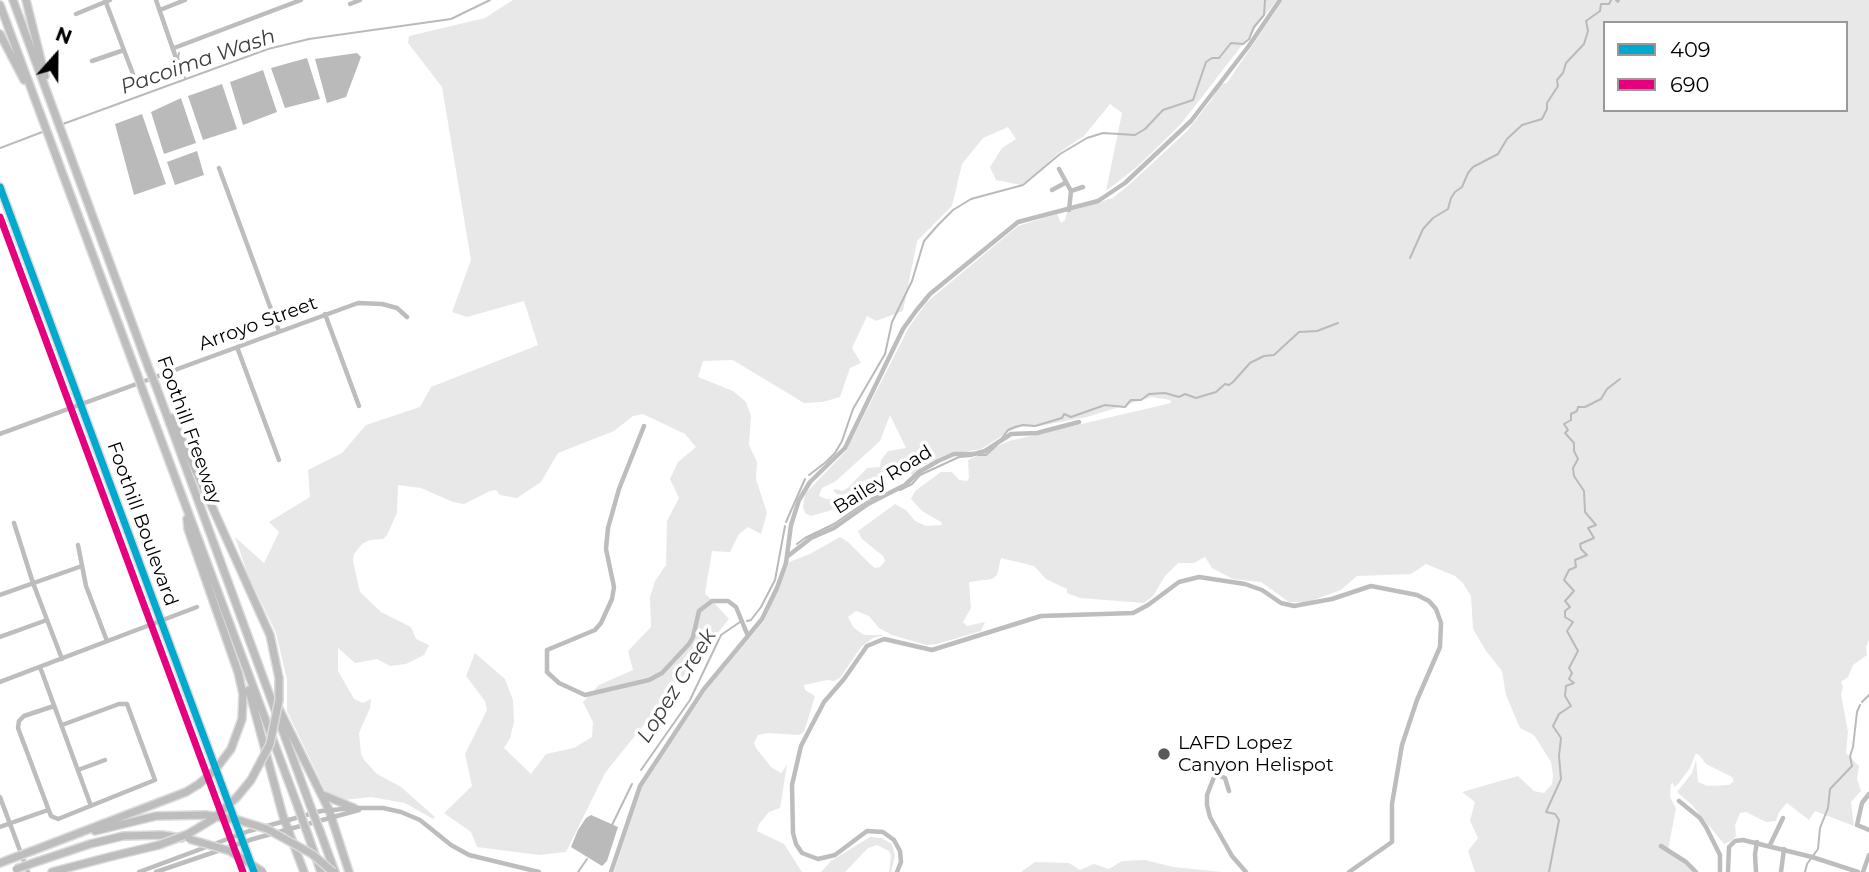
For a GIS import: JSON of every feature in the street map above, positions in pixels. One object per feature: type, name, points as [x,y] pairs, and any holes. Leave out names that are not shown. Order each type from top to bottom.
[{"type":"highway","name":"Foothill Freeway","points":[[13,0],[334,872]]},
{"type":"highway","points":[[26,0],[54,111]]},
{"type":"highway","name":"Foothill Freeway","points":[[0,5],[321,872]]},
{"type":"highway","points":[[0,34],[37,106]]},
{"type":"highway","points":[[52,872],[159,845],[188,834],[213,819],[237,797],[256,773],[270,744],[279,700],[279,678],[270,635],[156,386]]},
{"type":"highway","points":[[32,852],[186,792],[215,770],[231,749],[242,719],[243,694],[238,672],[188,529],[186,511]]},
{"type":"highway","points":[[254,651],[293,738],[322,794],[349,872]]},
{"type":"highway","points":[[241,655],[285,821],[304,872]]},
{"type":"highway","points":[[322,794],[354,808]]},
{"type":"highway","points":[[0,863],[132,820],[156,816],[206,815],[252,824],[275,833],[312,854],[334,872]]},
{"type":"highway","points":[[8,872],[90,844],[123,836],[162,835],[189,839],[230,851],[263,872]]},
{"type":"main road","name":"Foothill Boulevard","points":[[0,187],[254,872]]},
{"type":"street","points":[[76,14],[107,0],[132,74]]},
{"type":"street","points":[[156,0],[176,58]]},
{"type":"street","points":[[160,10],[186,0]]},
{"type":"street","points":[[174,48],[301,0]]},
{"type":"street","points":[[349,4],[360,0]]},
{"type":"street","points":[[611,872],[640,786],[704,689],[767,611],[788,556],[791,524],[804,491],[845,448],[903,329],[916,311],[930,294],[1012,226],[1031,218],[1098,201],[1114,192],[1191,121],[1280,0]]},
{"type":"street","points":[[92,61],[124,50]]},
{"type":"street","points":[[219,168],[279,331]]},
{"type":"street","points":[[1059,169],[1071,191],[1069,210]]},
{"type":"street","points":[[1052,190],[1065,183]]},
{"type":"street","points":[[1071,191],[1083,187]]},
{"type":"street","name":"Arroyo Street","points":[[0,434],[358,303],[397,308],[407,317]]},
{"type":"street","points":[[325,314],[359,406]]},
{"type":"street","points":[[237,347],[279,460]]},
{"type":"street","name":"Bailey Road","points":[[788,556],[808,540],[834,528],[868,504],[905,485],[919,472],[938,461],[954,454],[985,451],[1011,434],[1037,433],[1079,422]]},
{"type":"street","points":[[645,426],[615,500],[608,528],[606,549],[614,587],[612,599],[595,630],[547,650],[550,676],[573,691],[585,695],[638,684],[658,676],[691,640],[699,611],[712,600],[728,601],[736,607],[748,636]]},
{"type":"street","points":[[14,523],[62,659]]},
{"type":"street","points":[[78,545],[86,586],[107,641]]},
{"type":"street","points":[[0,595],[82,566]]},
{"type":"street","points":[[897,872],[901,862],[900,851],[894,840],[883,832],[867,831],[830,858],[818,859],[807,856],[799,849],[793,833],[792,785],[802,746],[824,702],[867,646],[884,639],[932,650],[1041,616],[1133,613],[1179,582],[1199,577],[1245,584],[1262,590],[1280,603],[1294,606],[1371,586],[1417,595],[1429,601],[1436,609],[1441,623],[1440,648],[1417,700],[1402,745],[1392,804],[1392,842],[1349,872]]},
{"type":"street","points":[[0,682],[197,607]]},
{"type":"street","points":[[0,637],[47,620]]},
{"type":"street","points":[[40,667],[91,806]]},
{"type":"street","points":[[54,706],[24,716],[19,721],[18,728],[48,810],[55,818],[155,780],[127,704],[119,704],[62,725]]},
{"type":"street","points":[[78,770],[104,760]]},
{"type":"street","points":[[1229,791],[1225,778],[1218,775],[1214,777],[1207,795],[1207,805],[1210,817],[1232,856],[1246,872]]},
{"type":"street","points":[[1869,794],[1862,803],[1857,825],[1869,830]]},
{"type":"street","points":[[0,797],[28,872]]},
{"type":"street","points":[[1679,801],[1706,827],[1720,855],[1720,872]]},
{"type":"street","points":[[156,872],[330,814],[354,808],[365,809]]},
{"type":"street","points":[[139,872],[240,834],[285,821],[383,808],[407,814],[469,855],[539,872]]},
{"type":"street","points":[[0,827],[48,810]]},
{"type":"street","points":[[1770,845],[1783,818]]},
{"type":"street","points":[[1728,872],[1727,854],[1731,845],[1743,840],[1784,849],[1847,871],[1860,872],[1869,855]]},
{"type":"street","points":[[1756,872],[1757,842]]},
{"type":"street","points":[[1661,846],[1670,850],[1696,872]]},
{"type":"street","points":[[1781,872],[1784,849]]},
{"type":"shaded area","points":[[513,0],[1277,0],[1181,124],[1137,167],[1106,191],[1122,113],[1110,104],[1084,136],[1057,154],[1021,185],[996,180],[990,167],[1002,148],[1016,139],[1008,127],[983,138],[962,164],[952,206],[917,241],[903,311],[876,321],[867,316],[852,348],[861,363],[850,368],[840,397],[823,402],[804,403],[733,360],[703,361],[698,377],[733,391],[746,402],[751,416],[749,445],[757,462],[756,479],[767,513],[761,534],[748,527],[739,534],[730,552],[712,551],[705,593],[729,619],[605,773],[566,852],[539,855],[477,847],[471,832],[444,813],[472,786],[465,754],[487,710],[485,701],[466,676],[475,653],[505,679],[513,700],[514,722],[504,748],[531,774],[546,754],[574,748],[592,737],[593,722],[583,702],[599,685],[633,670],[628,651],[651,627],[650,597],[655,581],[666,565],[667,521],[679,498],[670,479],[678,462],[696,447],[685,434],[643,414],[633,416],[614,431],[558,453],[541,482],[517,498],[500,495],[496,490],[464,504],[421,488],[398,485],[397,513],[387,535],[383,539],[362,544],[354,554],[353,561],[360,592],[381,612],[411,627],[416,639],[429,645],[424,655],[406,664],[390,666],[377,659],[355,663],[338,648],[338,671],[354,699],[363,703],[371,699],[359,733],[361,754],[365,761],[377,774],[401,787],[435,817],[433,819],[405,803],[371,797],[344,800],[329,796],[287,711],[287,680],[276,633],[248,575],[235,537],[264,563],[279,532],[269,522],[310,497],[308,470],[342,453],[366,425],[420,407],[431,387],[538,345],[524,301],[467,317],[452,312],[471,260],[442,87],[408,43],[409,36],[485,18]]},
{"type":"shaded area","points":[[1283,0],[1869,0],[1869,640],[1867,655],[1853,665],[1848,677],[1841,682],[1848,732],[1846,753],[1859,766],[1857,779],[1861,791],[1851,802],[1854,826],[1815,811],[1809,820],[1787,803],[1779,812],[1776,821],[1766,822],[1746,812],[1740,813],[1735,825],[1736,836],[1724,844],[1692,805],[1677,792],[1692,773],[1696,760],[1698,782],[1707,786],[1729,785],[1734,781],[1732,777],[1706,764],[1696,753],[1690,768],[1678,784],[1674,787],[1673,783],[1671,784],[1670,797],[1676,808],[1668,850],[1694,872],[1475,872],[1468,851],[1478,838],[1470,821],[1475,802],[1462,792],[1518,776],[1534,791],[1544,793],[1552,784],[1553,776],[1551,762],[1534,735],[1520,728],[1506,695],[1502,671],[1473,629],[1471,596],[1455,576],[1426,564],[1411,574],[1357,576],[1341,590],[1308,602],[1289,602],[1261,582],[1233,579],[1212,568],[1205,557],[1194,563],[1178,563],[1165,576],[1153,596],[1144,603],[1080,598],[1046,579],[1034,566],[1001,558],[997,575],[992,579],[969,582],[971,608],[963,622],[967,626],[985,622],[981,631],[926,645],[892,635],[879,628],[869,616],[856,611],[848,617],[854,628],[864,635],[884,635],[873,638],[861,647],[840,678],[804,685],[805,690],[815,696],[804,732],[799,735],[758,735],[754,743],[756,748],[771,767],[781,773],[787,765],[780,808],[769,812],[757,831],[784,844],[802,872],[614,872],[641,788],[709,686],[764,621],[789,562],[840,537],[875,568],[880,567],[885,561],[883,556],[862,539],[858,531],[895,504],[906,510],[915,521],[926,526],[942,525],[922,511],[911,499],[915,491],[941,472],[952,472],[959,480],[967,481],[968,460],[1009,441],[1171,403],[1170,400],[1152,397],[1087,417],[1034,427],[1023,426],[981,449],[945,455],[924,465],[912,475],[906,468],[892,469],[878,479],[862,482],[851,492],[837,494],[833,491],[835,489],[842,491],[848,488],[867,468],[880,467],[881,460],[888,451],[906,448],[890,415],[880,441],[836,481],[822,488],[819,496],[826,499],[848,499],[861,490],[866,490],[861,496],[846,506],[811,516],[805,513],[803,507],[805,494],[846,451],[909,327],[927,302],[1018,226],[1057,214],[1061,223],[1067,212],[1113,198],[1187,131],[1220,84],[1227,83]]},
{"type":"shaded area","points":[[357,53],[361,57],[346,97],[327,103],[315,59]]},
{"type":"shaded area","points":[[307,58],[320,99],[285,108],[271,68]]},
{"type":"shaded area","points":[[263,70],[277,112],[243,125],[230,82]]},
{"type":"shaded area","points":[[222,84],[237,129],[203,140],[188,96]]},
{"type":"shaded area","points":[[181,98],[196,143],[164,154],[151,112]]},
{"type":"shaded area","points":[[142,114],[166,184],[134,195],[115,124]]},
{"type":"shaded area","points":[[197,151],[204,175],[175,185],[167,162]]},
{"type":"shaded area","points":[[591,815],[618,827],[607,861],[602,866],[571,847],[578,830]]},
{"type":"shaded area","points":[[870,837],[882,838],[892,844],[895,856],[891,872],[889,851],[877,845],[868,848],[845,872],[821,872],[831,861]]},
{"type":"shaded area","points":[[1145,860],[1173,867],[1222,872],[1021,872],[1035,862],[1069,863],[1080,870],[1094,864],[1109,869],[1122,861]]},
{"type":"waterway","name":"Pacoima Wash","points":[[63,124],[268,49],[309,39],[451,19],[490,0]]},
{"type":"waterway","name":"Lopez Creek","points":[[809,475],[835,453],[842,441],[853,409],[885,354],[892,322],[912,281],[924,241],[938,225],[953,210],[971,199],[1023,185],[1060,154],[1087,138],[1103,133],[1135,135],[1145,129],[1163,110],[1193,100],[1206,62],[1219,58],[1231,43],[1243,44],[1249,39],[1254,27],[1264,15],[1265,0]]},
{"type":"waterway","points":[[1410,258],[1423,229],[1433,218],[1448,209],[1451,198],[1462,187],[1473,167],[1498,154],[1507,139],[1522,125],[1542,119],[1566,63],[1584,44],[1588,31],[1586,21],[1600,11],[1601,4],[1609,4],[1611,0]]},
{"type":"waterway","points":[[1616,0],[1619,0]]},
{"type":"waterway","points":[[179,53],[185,78]]},
{"type":"waterway","name":"Pacoima Wash","points":[[0,148],[45,131]]},
{"type":"waterway","points":[[1002,438],[1008,430],[1015,427],[1035,426],[1062,418],[1064,414],[1071,417],[1105,405],[1125,407],[1131,400],[1141,400],[1149,394],[1165,393],[1179,397],[1185,394],[1196,398],[1216,392],[1225,384],[1233,382],[1250,363],[1264,356],[1274,355],[1299,332],[1317,331],[1338,323]]},
{"type":"waterway","points":[[1549,872],[1559,820],[1555,814],[1546,812],[1561,779],[1561,738],[1553,726],[1559,714],[1571,706],[1565,696],[1566,686],[1574,683],[1569,679],[1572,673],[1569,668],[1578,651],[1567,631],[1573,622],[1565,617],[1565,611],[1570,607],[1565,601],[1574,591],[1564,580],[1569,570],[1576,567],[1575,560],[1587,555],[1580,544],[1594,538],[1588,528],[1596,525],[1585,512],[1584,491],[1574,476],[1573,468],[1578,459],[1574,443],[1565,433],[1568,430],[1564,424],[1571,420],[1571,414],[1577,411],[1578,407],[1585,407],[1601,399],[1607,389],[1620,379]]},
{"type":"waterway","points":[[978,455],[986,455],[997,445]]},
{"type":"waterway","points":[[900,490],[912,484],[920,475],[959,457],[972,456]]},
{"type":"waterway","name":"Lopez Creek","points":[[786,522],[805,479]]},
{"type":"waterway","points":[[797,544],[834,524],[870,499],[883,494]]},
{"type":"waterway","name":"Lopez Creek","points":[[747,621],[751,620],[761,607],[775,580],[785,526]]},
{"type":"waterway","name":"Lopez Creek","points":[[641,770],[690,700],[721,635],[740,622]]},
{"type":"waterway","points":[[1862,702],[1869,695]]},
{"type":"waterway","points":[[1805,872],[1807,864],[1818,849],[1820,828],[1828,808],[1830,789],[1852,766],[1850,756],[1860,705]]},
{"type":"waterway","name":"Lopez Creek","points":[[612,825],[632,784]]},
{"type":"waterway","name":"Lopez Creek","points":[[578,872],[587,859]]},
{"type":"transit line","name":"409","points":[[0,187],[254,872]]},
{"type":"transit line","name":"690","points":[[0,217],[243,872]]},
{"type":"place","name":"LAFD Lopez Canyon Helispot","points":[[1164,754]]}]
